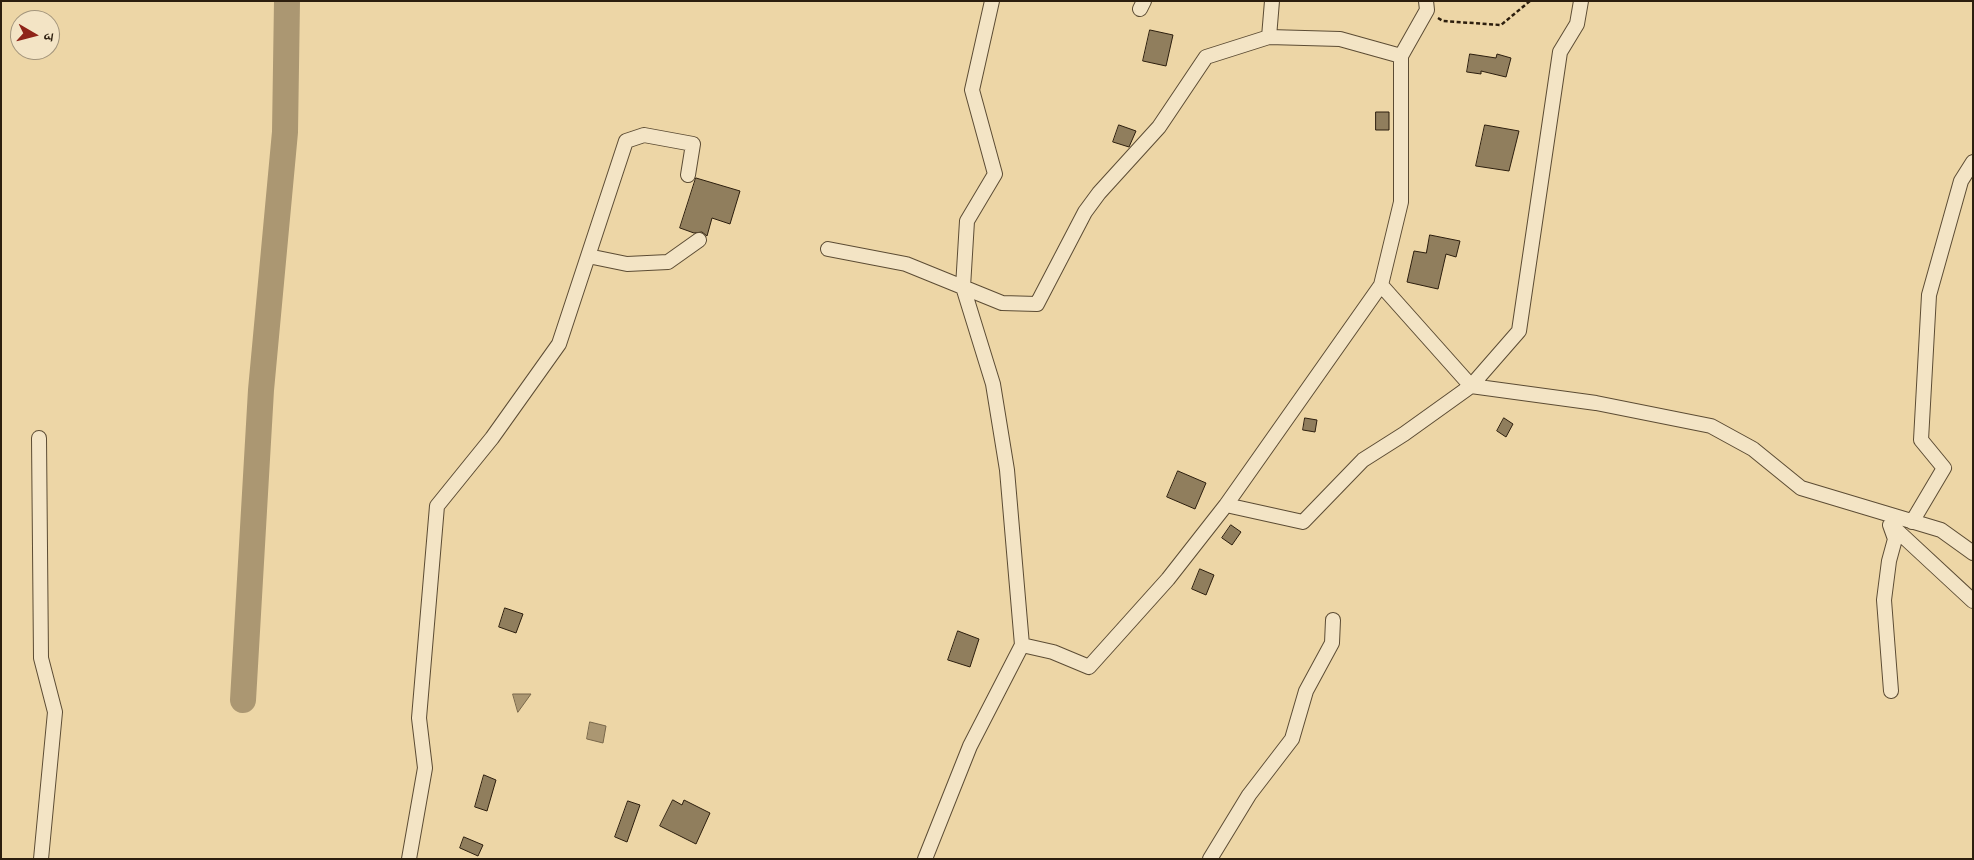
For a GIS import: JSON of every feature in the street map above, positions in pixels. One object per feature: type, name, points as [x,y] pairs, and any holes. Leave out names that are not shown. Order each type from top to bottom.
[{"type":"street","points":[[925,859],[970,746],[1022,645],[1007,470],[994,394],[963,287],[967,221],[995,174],[972,90],[992,1]]},
{"type":"street","points":[[1269,37],[1272,1]]},
{"type":"street","points":[[1226,505],[1303,522],[1362,460],[1404,434],[1471,386],[1519,331],[1560,52],[1577,24],[1581,1]]},
{"type":"street","points":[[1022,645],[1053,652],[1089,667],[1168,579],[1226,505],[1381,285],[1401,202],[1401,56],[1427,5]]},
{"type":"street","points":[[828,249],[906,264],[1002,303],[1037,304],[1085,212],[1099,193],[1159,128],[1206,57],[1269,37],[1340,39],[1401,56]]},
{"type":"street","points":[[409,859],[426,768],[419,718],[437,506],[492,438],[559,344],[626,141],[644,135],[693,144],[688,175]]},
{"type":"street","points":[[1912,522],[1944,468],[1921,440],[1929,295],[1961,181],[1973,162]]},
{"type":"street","points":[[588,256],[627,264],[668,262],[700,240]]},
{"type":"street","points":[[1381,285],[1471,386],[1596,403],[1711,426],[1753,449],[1802,488],[1941,530],[1973,553]]},
{"type":"street","points":[[39,438],[41,658],[55,712],[41,859]]},
{"type":"street","points":[[1878,512],[1973,601]]},
{"type":"street","points":[[1890,525],[1895,539],[1889,561],[1884,600],[1891,691]]},
{"type":"street","points":[[1210,859],[1249,795],[1292,739],[1306,691],[1332,643],[1334,620]]},
{"type":"path","points":[[1427,5],[1443,21],[1501,25],[1530,1]]},
{"type":"shaded area","points":[[513,694],[531,694],[518,712]]},
{"type":"shaded area","points":[[590,722],[606,726],[603,743],[587,739]]},
{"type":"building","points":[[1150,30],[1173,35],[1166,66],[1143,61]]},
{"type":"building","points":[[1470,54],[1496,58],[1497,54],[1511,58],[1506,77],[1481,71],[1481,74],[1467,72]]},
{"type":"building","points":[[1376,112],[1389,112],[1389,130],[1376,130]]},
{"type":"building","points":[[1119,125],[1136,131],[1129,147],[1113,142]]},
{"type":"building","points":[[1485,125],[1519,131],[1509,171],[1476,166]]},
{"type":"building","points":[[696,178],[740,191],[730,224],[712,218],[707,236],[702,232],[694,233],[680,228]]},
{"type":"building","points":[[1430,235],[1460,241],[1456,257],[1446,254],[1438,289],[1407,282],[1414,251],[1426,253]]},
{"type":"building","points":[[1305,418],[1317,420],[1315,432],[1303,430]]},
{"type":"building","points":[[1504,418],[1513,424],[1506,437],[1497,431]]},
{"type":"building","points":[[1178,471],[1206,483],[1195,509],[1167,497]]},
{"type":"building","points":[[1231,525],[1241,532],[1232,545],[1222,538]]},
{"type":"building","points":[[1200,569],[1214,575],[1206,595],[1192,589]]},
{"type":"building","points":[[505,608],[523,614],[516,633],[499,627]]},
{"type":"building","points":[[958,631],[979,639],[970,667],[948,660]]},
{"type":"building","points":[[484,775],[496,780],[487,811],[475,807]]},
{"type":"building","points":[[673,800],[682,805],[684,800],[710,813],[696,844],[660,826]]},
{"type":"building","points":[[628,801],[640,805],[627,842],[615,837]]},
{"type":"building","points":[[464,837],[483,845],[478,856],[460,848]]},
{"type":"waterway","points":[[243,700],[261,390],[285,132],[287,1]]}]
